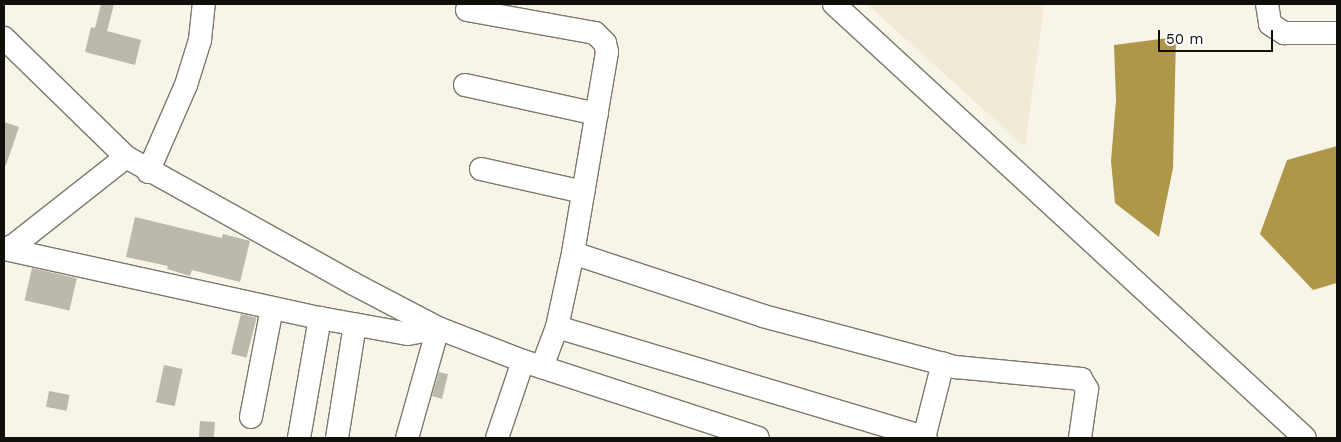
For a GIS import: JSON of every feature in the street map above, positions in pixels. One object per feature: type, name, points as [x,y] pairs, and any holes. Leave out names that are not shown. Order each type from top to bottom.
[{"type":"street","points":[[148,172],[186,85],[200,40],[204,4]]},
{"type":"street","points":[[834,4],[1306,438]]},
{"type":"street","points":[[1267,4],[1270,24],[1284,33],[1337,33]]},
{"type":"street","points":[[467,10],[583,31],[601,37],[607,52],[573,253],[557,327],[532,364],[497,438]]},
{"type":"street","points":[[4,38],[126,157],[148,172],[438,328],[532,364],[758,438]]},
{"type":"street","points":[[465,85],[597,114]]},
{"type":"street","points":[[4,249],[13,246],[126,157]]},
{"type":"street","points":[[481,169],[584,192]]},
{"type":"street","points":[[4,249],[320,318],[408,334],[438,328]]},
{"type":"street","points":[[573,253],[764,316],[943,364],[1081,379],[1087,389],[1080,438]]},
{"type":"street","points":[[251,417],[272,308]]},
{"type":"street","points":[[299,438],[320,318]]},
{"type":"street","points":[[337,438],[355,324]]},
{"type":"street","points":[[557,327],[925,438],[943,364]]},
{"type":"street","points":[[407,438],[438,328]]},
{"type":"shaded area","points":[[867,4],[1044,4],[1025,147]]},
{"type":"shaded area","points":[[1176,37],[1173,168],[1159,237],[1115,203],[1111,161],[1116,100],[1114,45]]},
{"type":"shaded area","points":[[1337,146],[1337,283],[1313,290],[1260,234],[1287,160]]},
{"type":"building","points":[[101,4],[114,4],[107,31],[141,40],[135,65],[85,52],[91,27],[95,28]]},
{"type":"building","points":[[4,122],[19,127],[6,165],[4,165]]},
{"type":"building","points":[[135,217],[222,238],[223,234],[250,241],[240,282],[192,270],[190,276],[167,269],[168,266],[126,257]]},
{"type":"building","points":[[32,268],[77,278],[69,311],[25,300]]},
{"type":"building","points":[[241,314],[257,318],[247,358],[231,354]]},
{"type":"building","points":[[164,365],[183,369],[175,406],[156,402]]},
{"type":"building","points":[[439,372],[448,374],[442,399],[432,396]]},
{"type":"building","points":[[49,391],[70,395],[67,411],[46,407]]},
{"type":"building","points":[[200,421],[215,422],[214,438],[199,438]]}]
